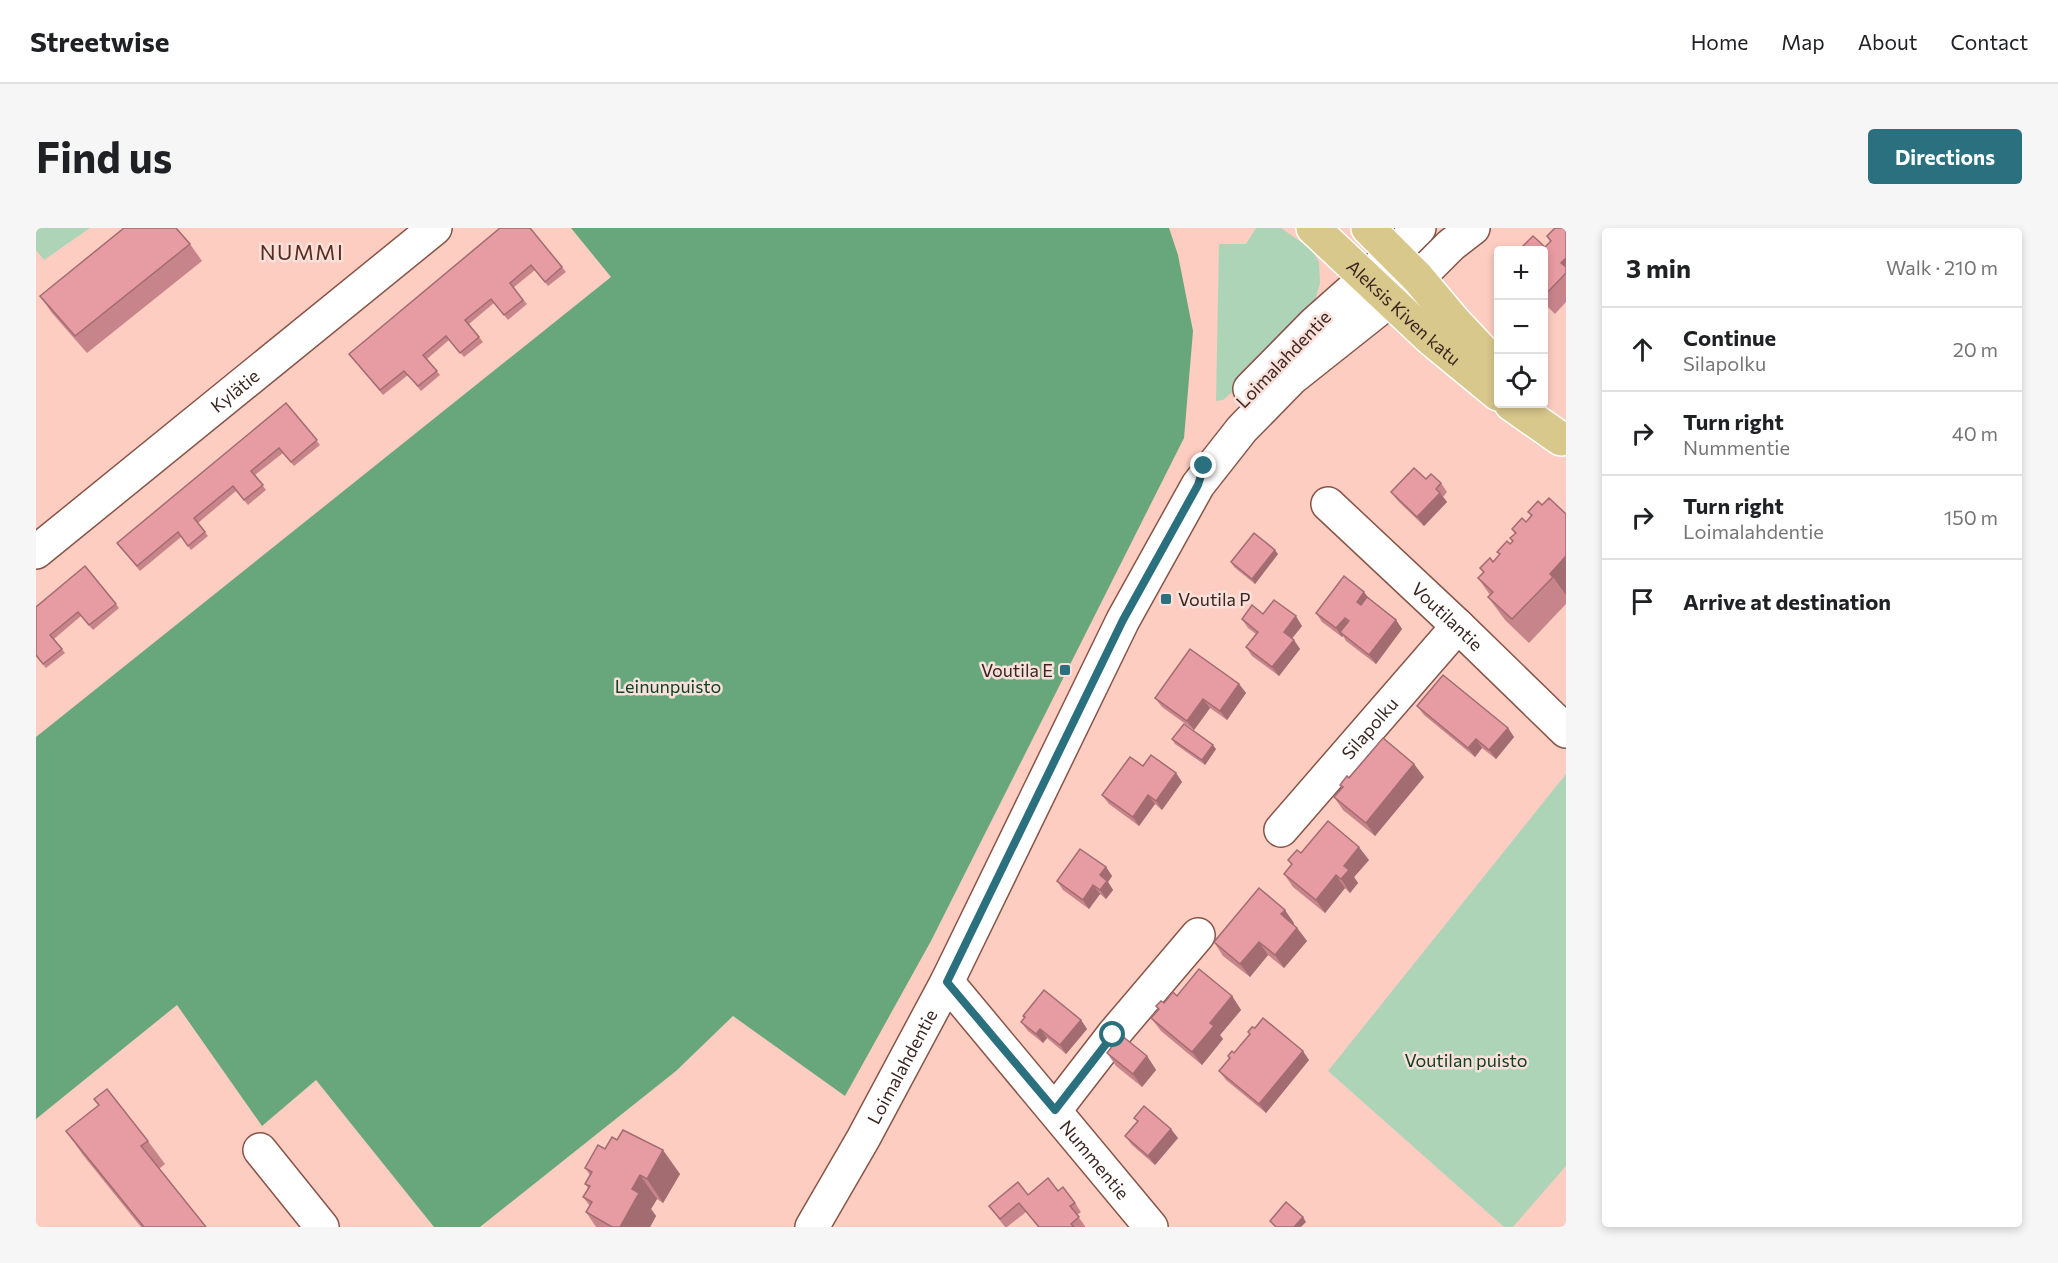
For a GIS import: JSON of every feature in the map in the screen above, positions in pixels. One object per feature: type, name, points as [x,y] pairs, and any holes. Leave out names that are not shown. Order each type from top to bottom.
[{"type":"main road","name":"Aleksis Kiven katu","points":[[1313,228],[1438,345],[1494,391]]},
{"type":"main road","name":"Aleksis Kiven katu","points":[[1368,228],[1418,279],[1494,364]]},
{"type":"main road","points":[[1517,408],[1564,441]]},
{"type":"main road","points":[[1535,408],[1564,441]]},
{"type":"street","name":"Kylätie","points":[[36,552],[435,228]]},
{"type":"street","name":"Loimalahdentie","points":[[1198,485],[1218,435],[1247,393],[1315,323],[1394,254],[1419,228]]},
{"type":"street","name":"Loimalahdentie","points":[[812,1227],[863,1139],[947,982],[1123,620],[1198,485],[1242,429],[1266,403],[1314,359],[1418,279],[1451,245],[1473,228]]},
{"type":"street","name":"Voutilantie","points":[[1328,504],[1566,731]]},
{"type":"street","name":"Silapolku","points":[[1281,830],[1458,626]]},
{"type":"street","points":[[1055,1110],[1113,1035],[1198,935]]},
{"type":"street","name":"Nummentie","points":[[947,982],[1151,1227]]},
{"type":"street","points":[[260,1150],[322,1227]]},
{"type":"green space","points":[[36,228],[90,228],[44,260],[36,250]]},
{"type":"green space","name":"Leinunpuisto","points":[[571,228],[1169,228],[1178,255],[1193,331],[1184,438],[931,941],[845,1096],[733,1016],[676,1071],[480,1227],[434,1227],[316,1080],[262,1126],[177,1005],[36,1119],[36,737],[611,277]]},
{"type":"green space","points":[[1256,228],[1281,228],[1311,249],[1319,262],[1320,283],[1314,304],[1297,327],[1231,393],[1223,400],[1216,401],[1219,244],[1246,244]]},
{"type":"green space","name":"Voutilan puisto","points":[[1566,774],[1566,1166],[1513,1227],[1504,1227],[1328,1071]]},
{"type":"building","points":[[124,228],[176,228],[190,244],[75,336],[40,296]]},
{"type":"building","points":[[500,228],[530,228],[562,267],[545,282],[531,265],[510,283],[523,300],[504,315],[491,299],[465,320],[479,337],[460,353],[446,336],[423,355],[437,371],[418,386],[404,371],[380,390],[349,354]]},
{"type":"building","points":[[1555,228],[1566,228],[1566,258],[1561,263],[1566,267],[1566,273],[1548,292],[1548,246],[1546,246],[1551,241],[1547,236]]},
{"type":"building","points":[[1533,236],[1544,246],[1523,246]]},
{"type":"building","points":[[286,403],[317,440],[291,462],[279,448],[251,471],[263,485],[244,500],[233,486],[194,518],[205,532],[188,546],[178,532],[137,566],[117,543]]},
{"type":"building","points":[[1414,468],[1426,479],[1431,474],[1441,483],[1436,489],[1440,493],[1417,517],[1391,492]]},
{"type":"building","points":[[1549,498],[1566,514],[1566,556],[1550,574],[1553,577],[1512,619],[1488,597],[1493,592],[1478,578],[1484,572],[1480,568],[1490,558],[1493,562],[1500,554],[1497,552],[1507,541],[1510,544],[1513,541],[1510,538],[1516,533],[1512,529],[1522,518],[1526,522],[1532,515],[1528,512],[1538,501],[1542,505]]},
{"type":"building","points":[[1254,533],[1275,550],[1252,579],[1231,562]]},
{"type":"building","points":[[85,566],[116,604],[89,625],[78,612],[50,635],[62,649],[43,664],[36,655],[36,607]]},
{"type":"building","points":[[1344,576],[1364,592],[1357,602],[1361,605],[1367,597],[1396,620],[1369,655],[1340,632],[1349,621],[1345,618],[1336,628],[1316,613]]},
{"type":"building","points":[[1274,600],[1296,616],[1284,632],[1294,640],[1272,667],[1246,647],[1258,632],[1242,619],[1252,605],[1263,614]]},
{"type":"building","points":[[1190,649],[1239,684],[1220,711],[1203,699],[1187,721],[1155,698]]},
{"type":"building","points":[[1443,675],[1508,728],[1489,750],[1476,739],[1468,748],[1417,706]]},
{"type":"building","points":[[1184,724],[1213,745],[1202,760],[1172,739]]},
{"type":"building","points":[[1383,738],[1414,764],[1366,823],[1334,797],[1343,787],[1340,785],[1347,776],[1349,778]]},
{"type":"building","points":[[1151,755],[1176,773],[1156,801],[1148,795],[1133,817],[1102,795],[1130,757],[1143,766]]},
{"type":"building","points":[[1328,821],[1359,847],[1344,866],[1349,870],[1341,879],[1336,875],[1316,900],[1284,874],[1292,864],[1288,860],[1297,850],[1301,853]]},
{"type":"building","points":[[1080,849],[1106,867],[1100,875],[1107,881],[1100,890],[1093,885],[1083,900],[1057,881]]},
{"type":"building","points":[[1259,888],[1285,910],[1281,914],[1297,928],[1275,955],[1259,942],[1240,964],[1214,942]]},
{"type":"building","points":[[1199,969],[1232,996],[1210,1023],[1214,1026],[1192,1052],[1151,1018],[1159,1009],[1156,1006],[1161,1001],[1164,1003],[1173,992],[1177,996]]},
{"type":"building","points":[[1044,990],[1081,1020],[1060,1045],[1040,1029],[1036,1034],[1021,1022],[1025,1017],[1023,1016]]},
{"type":"building","points":[[1263,1018],[1303,1051],[1259,1104],[1219,1071],[1230,1058],[1228,1056],[1232,1051],[1234,1053],[1250,1034],[1248,1032],[1252,1027],[1255,1028]]},
{"type":"building","points":[[1121,1035],[1147,1056],[1133,1074],[1107,1053]]},
{"type":"building","points":[[107,1089],[148,1141],[141,1146],[206,1227],[144,1227],[66,1131],[99,1105],[94,1099]]},
{"type":"building","points":[[1144,1106],[1171,1129],[1148,1156],[1125,1136],[1138,1121],[1134,1118]]},
{"type":"building","points":[[623,1130],[663,1150],[647,1179],[640,1175],[632,1189],[639,1193],[620,1227],[612,1227],[586,1212],[592,1202],[583,1197],[590,1186],[585,1184],[592,1172],[585,1168],[598,1145],[605,1149],[612,1137],[617,1140]]},
{"type":"building","points":[[1048,1178],[1058,1191],[1063,1187],[1075,1203],[1070,1206],[1079,1217],[1071,1224],[1074,1227],[1039,1227],[1019,1203],[1000,1219],[989,1206],[1018,1182],[1028,1195]]},
{"type":"building","points":[[1286,1202],[1303,1217],[1294,1227],[1276,1227],[1270,1221]]},
{"type":"place","name":"Voutila P","points":[[1166,599]]},
{"type":"place","name":"Voutila E","points":[[1065,670]]},
{"type":"district","name":"NUMMI","points":[[302,251]]},
{"type":"route","points":[[1113,1035],[1055,1110],[947,982],[1123,620],[1198,485],[1204,466]]}]
